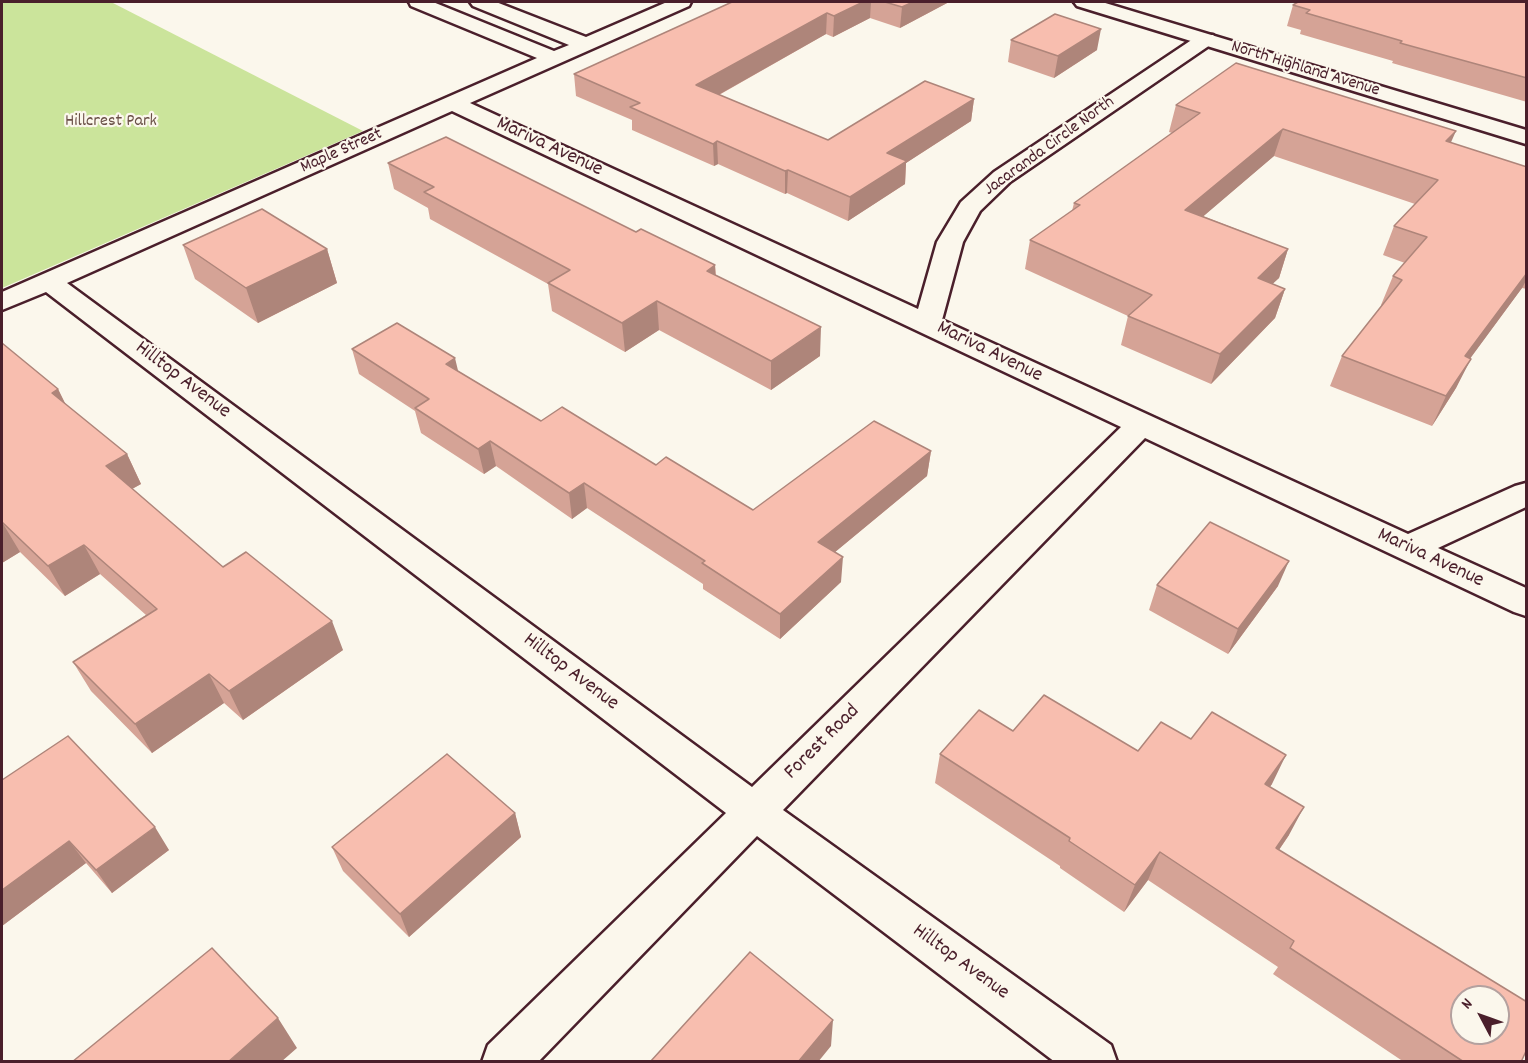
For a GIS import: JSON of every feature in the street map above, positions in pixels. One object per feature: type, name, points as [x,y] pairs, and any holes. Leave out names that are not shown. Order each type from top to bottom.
[{"type":"street","points":[[418,2],[554,58]]},
{"type":"street","points":[[480,2],[585,44]]},
{"type":"street","name":"Maple Street","points":[[2,302],[682,2]]},
{"type":"street","name":"North Highland Avenue","points":[[1084,2],[1527,137]]},
{"type":"street","name":"Jacaranda Circle North","points":[[927,324],[950,242],[970,207],[1002,177],[1206,39]]},
{"type":"street","name":"Mariva Avenue","points":[[452,103],[1140,425],[1527,603]]},
{"type":"street","name":"Hilltop Avenue","points":[[49,282],[754,811],[1094,1062]]},
{"type":"street","name":"Forest Road","points":[[506,1062],[1140,425]]},
{"type":"street","points":[[1408,548],[1527,494]]},
{"type":"green space","name":"Hillcrest Park","points":[[2,2],[111,2],[363,131],[2,288]]},
{"type":"building","points":[[732,2],[863,2],[834,16],[827,13],[696,85],[828,140],[925,81],[974,99],[887,153],[907,161],[850,197],[717,141],[713,144],[630,107],[640,103],[574,74]]},
{"type":"building","points":[[885,2],[913,2],[902,7]]},
{"type":"building","points":[[1298,2],[1527,2],[1527,78],[1400,43],[1402,41],[1306,13],[1310,10],[1293,5]]},
{"type":"building","points":[[1055,14],[1101,29],[1058,56],[1011,40]]},
{"type":"building","points":[[1236,63],[1456,131],[1446,141],[1527,167],[1527,273],[1465,356],[1471,359],[1446,396],[1342,356],[1402,280],[1393,276],[1427,237],[1394,226],[1438,180],[1283,129],[1185,210],[1288,249],[1258,278],[1285,289],[1220,354],[1128,316],[1152,295],[1030,240],[1080,205],[1074,203],[1200,113],[1176,105]]},
{"type":"building","points":[[446,137],[636,232],[641,229],[715,265],[707,271],[821,327],[771,361],[657,301],[622,323],[548,283],[570,270],[424,192],[434,187],[388,163]]},
{"type":"building","points":[[262,209],[327,249],[246,288],[183,245]]},
{"type":"building","points":[[397,323],[455,358],[446,364],[541,421],[562,407],[656,465],[666,457],[753,510],[874,421],[931,451],[818,542],[843,557],[780,614],[702,563],[705,561],[584,483],[569,493],[490,441],[478,449],[415,408],[429,399],[352,349]]},
{"type":"building","points":[[2,343],[58,389],[52,393],[127,454],[106,466],[223,567],[246,552],[332,621],[229,691],[209,674],[135,724],[73,662],[157,609],[84,545],[48,566],[2,522]]},
{"type":"building","points":[[1210,522],[1289,561],[1238,629],[1157,585]]},
{"type":"building","points":[[1044,695],[1138,751],[1161,722],[1191,739],[1212,712],[1286,755],[1265,784],[1304,807],[1276,848],[1499,985],[1450,985],[1450,1045],[1510,1045],[1510,992],[1527,1002],[1527,1049],[1521,1062],[1464,1062],[1290,948],[1294,941],[1160,852],[1135,885],[1069,841],[1070,838],[940,754],[979,710],[1013,731]]},
{"type":"building","points":[[68,736],[155,827],[96,870],[69,841],[2,890],[2,780]]},
{"type":"building","points":[[447,754],[515,813],[400,914],[332,847]]},
{"type":"building","points":[[212,948],[278,1018],[228,1062],[72,1062]]},
{"type":"building","points":[[750,952],[833,1020],[798,1062],[650,1062]]}]
